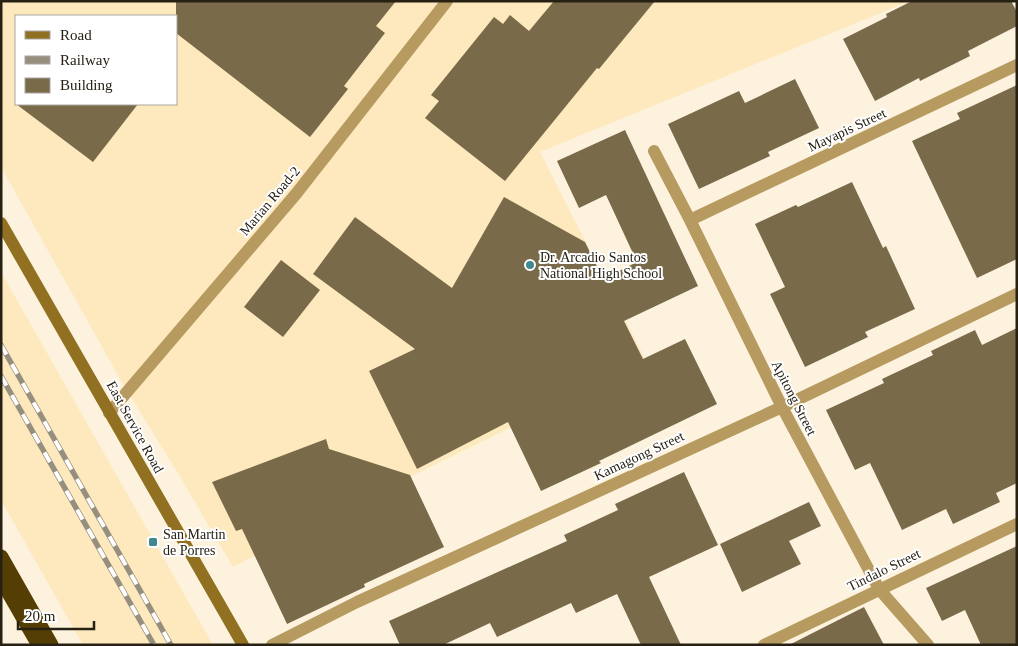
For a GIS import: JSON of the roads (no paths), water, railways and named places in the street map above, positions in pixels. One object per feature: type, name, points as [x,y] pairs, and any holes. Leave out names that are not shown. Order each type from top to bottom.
[{"type":"highway","points":[[1,557],[51,645]]},
{"type":"highway","points":[[1,579],[39,645]]},
{"type":"main road","name":"East Service Road","points":[[1,223],[243,645]]},
{"type":"street","name":"Marian Road-2","points":[[109,413],[296,194],[447,1]]},
{"type":"street","name":"Mayapis Street","points":[[690,220],[1017,65]]},
{"type":"street","name":"Apitong Street","points":[[654,151],[782,408],[879,589],[928,645]]},
{"type":"street","name":"Kamagong Street","points":[[272,645],[357,602],[782,408],[1017,294]]},
{"type":"street","name":"Tindalo Street","points":[[764,645],[1017,524]]},
{"type":"railway","points":[[1,345],[171,645]]},
{"type":"railway","points":[[1,376],[154,645]]},
{"type":"place","name":"Dr. Arcadio Santos National High School","points":[[530,265]]},
{"type":"place","name":"San Martin de Porres","points":[[153,542]]}]
